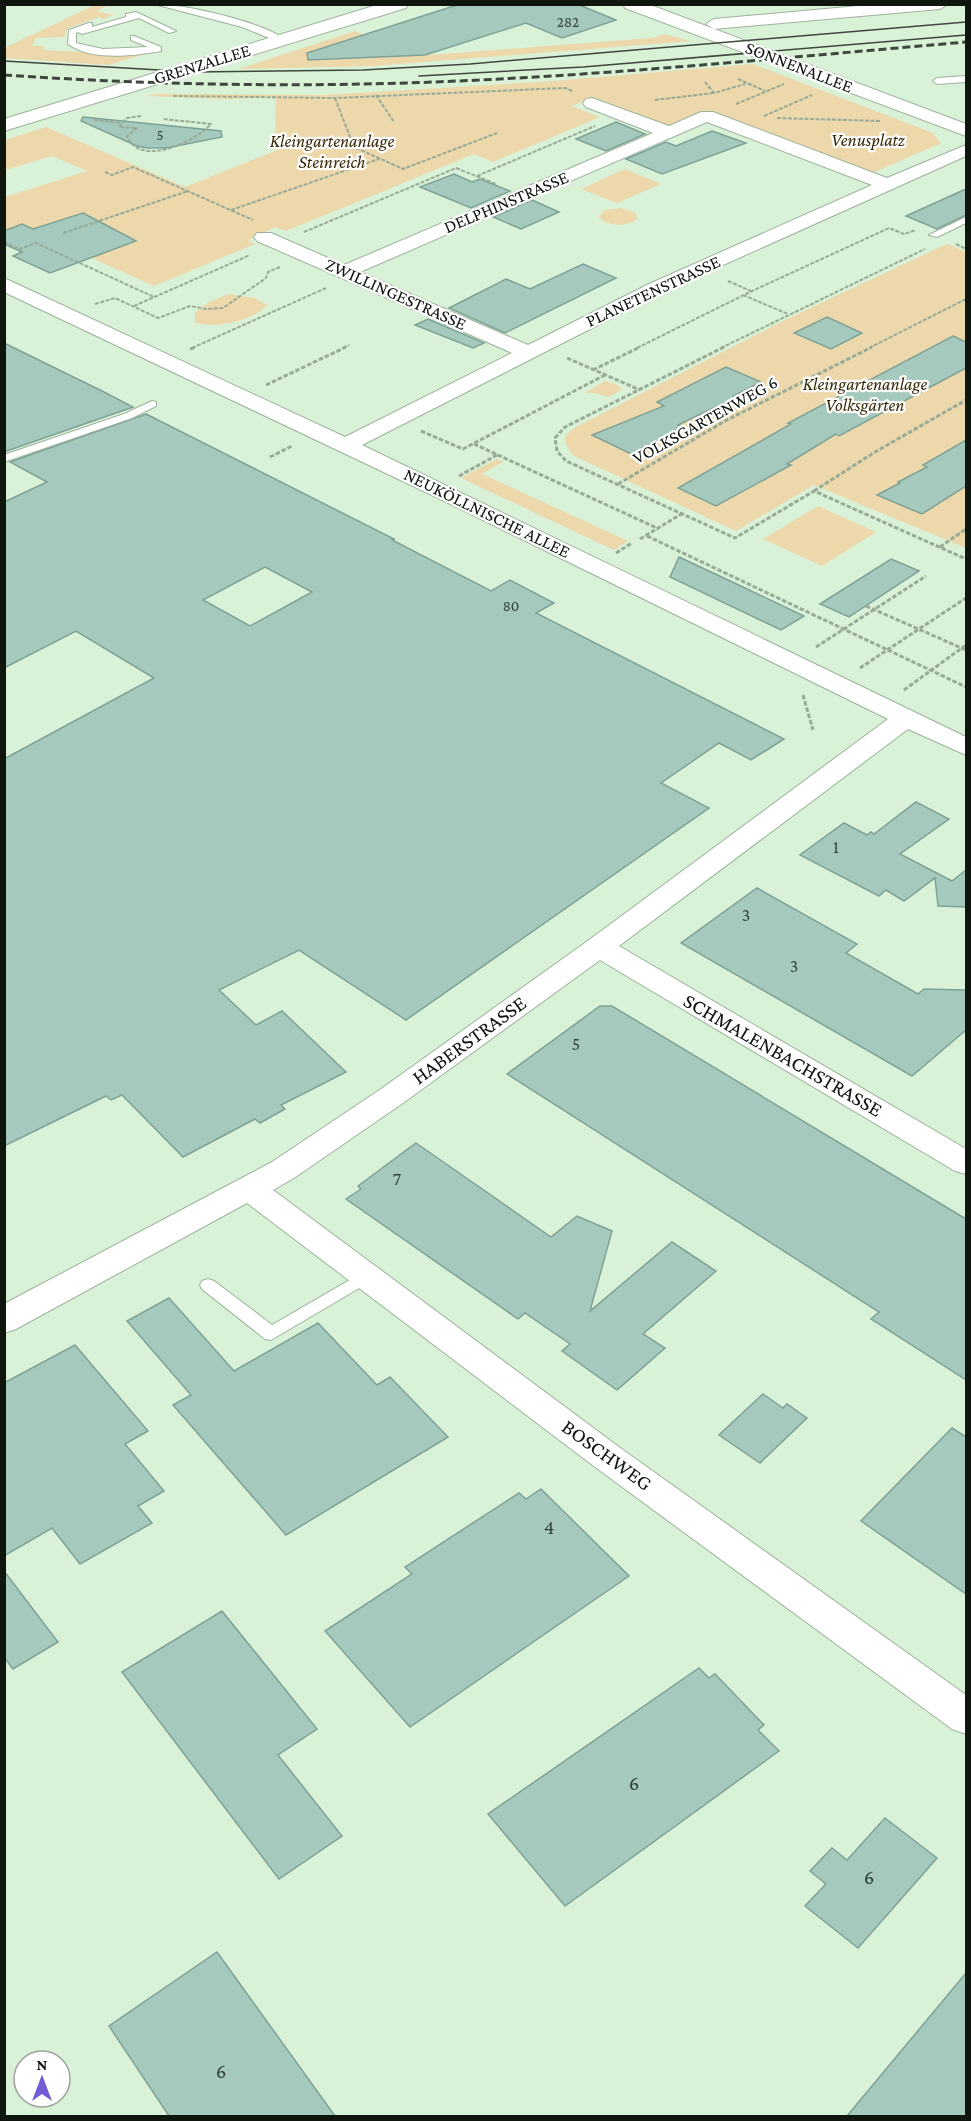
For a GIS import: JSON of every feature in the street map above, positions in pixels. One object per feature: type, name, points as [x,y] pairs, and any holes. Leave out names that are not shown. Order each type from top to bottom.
[{"type":"main road","name":"GRENZALLEE","points":[[4,111],[191,51],[357,4]]},
{"type":"main road","name":"GRENZALLEE","points":[[4,125],[400,4]]},
{"type":"main road","name":"SONNENALLEE","points":[[631,4],[966,130]]},
{"type":"main road","name":"SONNENALLEE","points":[[662,4],[966,116]]},
{"type":"main road","points":[[191,51],[212,61]]},
{"type":"street","points":[[714,24],[940,4]]},
{"type":"street","points":[[592,103],[668,132]]},
{"type":"street","points":[[707,116],[888,185]]},
{"type":"street","name":"DELPHINSTRASSE","points":[[340,278],[522,195],[707,116]]},
{"type":"street","name":"PLANETENSTRASSE","points":[[345,445],[656,288],[966,150]]},
{"type":"street","name":"ZWILLINGESTRASSE","points":[[262,237],[340,278],[527,352]]},
{"type":"street","name":"NEUKÖLLNISCHE ALLEE","points":[[4,284],[345,445],[837,684],[903,705],[966,747]]},
{"type":"street","name":"HABERSTRASSE","points":[[4,1320],[283,1170],[392,1096],[599,947],[903,705]]},
{"type":"street","name":"SCHMALENBACHSTRASSE","points":[[599,947],[966,1163]]},
{"type":"street","name":"BOSCHWEG","points":[[250,1189],[608,1457],[966,1717]]},
{"type":"lane","points":[[158,4],[245,25],[282,40]]},
{"type":"lane","points":[[71,35],[110,22],[139,16],[172,31]]},
{"type":"lane","points":[[110,22],[117,29]]},
{"type":"lane","points":[[89,25],[72,32],[72,44],[84,50],[127,52],[158,50],[140,39]]},
{"type":"lane","points":[[937,81],[966,79]]},
{"type":"lane","points":[[934,240],[966,220]]},
{"type":"lane","points":[[4,459],[128,416],[152,404]]},
{"type":"lane","points":[[208,1285],[271,1334],[367,1276]]},
{"type":"path","points":[[738,78],[745,84],[765,92]]},
{"type":"path","points":[[707,116],[791,81]]},
{"type":"path","points":[[705,82],[714,93]]},
{"type":"path","points":[[657,100],[714,93],[745,84]]},
{"type":"path","points":[[171,96],[335,98],[565,88],[574,92]]},
{"type":"path","points":[[814,94],[757,118],[881,121]]},
{"type":"path","points":[[376,96],[394,122]]},
{"type":"path","points":[[335,98],[354,147],[403,169],[497,133]]},
{"type":"path","points":[[141,116],[127,118],[119,127],[136,128],[128,136],[128,140],[132,145],[147,149],[166,149],[181,145],[207,130],[211,124],[163,119]]},
{"type":"path","points":[[477,176],[602,123]]},
{"type":"path","points":[[231,210],[379,159]]},
{"type":"path","points":[[105,172],[112,175],[132,167],[231,210],[262,237],[154,297],[133,306]]},
{"type":"path","points":[[300,233],[456,168],[522,195]]},
{"type":"path","points":[[63,233],[188,191]]},
{"type":"path","points":[[594,370],[743,295],[889,228],[904,234],[913,230]]},
{"type":"path","points":[[934,240],[565,427],[555,438],[557,451],[566,461],[735,538],[966,400]]},
{"type":"path","points":[[4,242],[20,249],[36,243],[154,297]]},
{"type":"path","points":[[956,244],[966,249]]},
{"type":"path","points":[[86,308],[115,298],[158,318],[190,306],[206,309],[223,308],[266,278],[268,272],[288,263]]},
{"type":"path","points":[[182,352],[340,278]]},
{"type":"path","points":[[725,280],[752,291]]},
{"type":"path","points":[[743,295],[788,314]]},
{"type":"path","name":"VOLKSGARTENWEG 6","points":[[618,484],[725,422],[966,298]]},
{"type":"path","points":[[261,387],[349,345]]},
{"type":"path","points":[[566,358],[640,390]]},
{"type":"path","points":[[414,428],[463,449],[605,375]]},
{"type":"path","points":[[270,457],[298,443]]},
{"type":"path","points":[[474,444],[659,529]]},
{"type":"path","points":[[454,478],[498,455]]},
{"type":"path","points":[[814,491],[966,559]]},
{"type":"path","points":[[640,539],[683,513]]},
{"type":"path","points":[[939,547],[966,529]]},
{"type":"path","points":[[647,536],[966,687]]},
{"type":"path","points":[[613,555],[632,543]]},
{"type":"path","points":[[811,650],[926,576]]},
{"type":"path","points":[[837,684],[966,598]]},
{"type":"path","points":[[866,606],[964,649]]},
{"type":"path","points":[[903,705],[931,671],[964,649],[966,645]]},
{"type":"path","points":[[801,688],[813,730]]},
{"type":"green space","points":[[95,5],[108,5],[97,11],[114,15],[103,19],[99,17],[68,28],[64,37],[36,38],[32,46],[45,46],[43,50],[142,55],[108,65],[5,58],[4,48]]},
{"type":"green space","points":[[355,31],[363,35],[313,51],[331,59],[375,57],[366,53],[430,55],[652,38],[664,34],[691,41],[374,66],[238,69]]},
{"type":"green space","name":"Kleingartenanlage Steinreich","points":[[753,64],[933,133],[941,143],[870,174],[703,111],[668,126],[596,98],[571,106],[600,117],[493,162],[474,154],[286,231],[275,227],[249,240],[255,244],[154,286],[49,239],[5,233],[5,197],[87,171],[52,156],[5,170],[5,140],[46,127],[185,187],[275,151],[276,97],[229,99],[147,96],[156,94],[324,95],[553,81]]},
{"type":"green space","points":[[625,169],[661,184],[617,203],[581,189]]},
{"type":"green space","points":[[621,208],[636,213],[637,219],[618,225],[608,223],[599,217],[604,210]]},
{"type":"green space","name":"Kleingartenanlage Volksgärten","points":[[947,244],[966,252],[966,548],[814,485],[736,531],[574,456],[566,445],[565,436],[574,428],[791,317]]},
{"type":"green space","points":[[228,294],[254,298],[267,305],[253,315],[234,322],[213,325],[195,322],[195,313],[207,303]]},
{"type":"green space","points":[[605,381],[616,384],[622,389],[609,397],[585,393]]},
{"type":"green space","points":[[497,459],[503,462],[482,474],[628,541],[614,550],[461,478]]},
{"type":"green space","points":[[818,506],[876,532],[822,566],[763,539]]},
{"type":"building","points":[[460,4],[577,4],[616,20],[562,38],[526,23],[425,55],[308,60],[307,53]]},
{"type":"building","points":[[83,117],[221,131],[222,137],[166,148],[147,148],[137,146],[81,121]]},
{"type":"building","points":[[616,122],[645,134],[606,151],[576,139]]},
{"type":"building","points":[[712,131],[746,143],[662,174],[626,159],[666,142],[676,146]]},
{"type":"building","points":[[454,174],[472,182],[480,179],[510,191],[471,208],[420,187]]},
{"type":"building","points":[[966,189],[966,215],[937,229],[906,216]]},
{"type":"building","points":[[532,200],[559,212],[521,229],[493,217]]},
{"type":"building","points":[[83,213],[136,241],[50,273],[13,256],[22,252],[4,244],[4,231],[22,224],[33,229]]},
{"type":"building","points":[[583,264],[616,278],[505,333],[449,308],[506,279],[530,289]]},
{"type":"building","points":[[827,317],[862,333],[831,349],[794,333]]},
{"type":"building","points":[[428,319],[484,343],[473,348],[415,325]]},
{"type":"building","points":[[953,336],[966,342],[966,368],[839,436],[836,434],[787,464],[791,465],[716,506],[678,488],[791,424],[788,423]]},
{"type":"building","points":[[4,343],[102,391],[133,407],[4,452]]},
{"type":"building","points":[[726,367],[761,382],[678,425],[683,427],[631,454],[592,435],[664,406],[657,402]]},
{"type":"building","points":[[146,414],[394,539],[392,540],[491,591],[510,580],[554,603],[536,613],[784,739],[751,760],[719,743],[661,783],[709,808],[406,1020],[299,950],[219,990],[256,1025],[282,1011],[346,1072],[281,1105],[285,1109],[260,1123],[255,1119],[183,1157],[122,1095],[111,1100],[106,1096],[4,1146],[4,759],[154,678],[76,631],[4,668],[4,502],[47,482],[10,462]],"holes":[[[265,567],[312,592],[250,626],[203,600]]]},
{"type":"building","points":[[966,440],[966,486],[922,514],[877,495],[927,467],[923,465]]},
{"type":"building","points":[[679,557],[804,616],[781,630],[670,577]]},
{"type":"building","points":[[891,559],[919,571],[849,617],[820,604]]},
{"type":"building","points":[[916,802],[949,819],[900,854],[952,881],[966,870],[966,907],[938,906],[935,878],[904,901],[886,890],[879,896],[800,855],[844,823],[867,835],[871,832],[874,834]]},
{"type":"building","points":[[757,888],[857,944],[846,953],[918,994],[924,989],[966,990],[966,1030],[912,1076],[681,943]]},
{"type":"building","points":[[600,1006],[612,1006],[966,1219],[966,1380],[871,1319],[879,1312],[507,1074]]},
{"type":"building","points":[[416,1143],[551,1237],[577,1216],[612,1231],[590,1311],[672,1242],[716,1271],[643,1334],[665,1348],[617,1390],[562,1351],[570,1344],[525,1313],[518,1319],[346,1199],[361,1189],[358,1186]]},
{"type":"building","points":[[169,1298],[234,1371],[318,1323],[377,1385],[390,1377],[448,1437],[286,1535],[173,1405],[191,1395],[127,1321]]},
{"type":"building","points":[[75,1345],[148,1431],[125,1444],[164,1491],[138,1506],[152,1523],[80,1564],[52,1528],[4,1556],[4,1383]]},
{"type":"building","points":[[763,1394],[783,1408],[787,1404],[807,1418],[760,1463],[719,1435]]},
{"type":"building","points":[[952,1428],[966,1437],[966,1594],[861,1521]]},
{"type":"building","points":[[541,1489],[629,1576],[410,1727],[325,1631],[412,1574],[405,1567],[519,1493],[526,1499]]},
{"type":"building","points":[[4,1571],[58,1642],[13,1669],[4,1657]]},
{"type":"building","points":[[222,1611],[317,1729],[278,1755],[342,1836],[279,1879],[122,1672]]},
{"type":"building","points":[[699,1668],[709,1678],[715,1674],[764,1725],[758,1730],[779,1751],[565,1906],[488,1814]]},
{"type":"building","points":[[885,1818],[937,1858],[858,1948],[805,1906],[826,1884],[810,1871],[832,1848],[847,1860]]},
{"type":"building","points":[[217,1952],[335,2116],[169,2116],[109,2026]]},
{"type":"building","points":[[966,1973],[966,2116],[847,2116]]},
{"type":"tram line","points":[[4,61],[194,72],[363,70],[470,64],[966,22]]},
{"type":"tram line","points":[[419,76],[583,67],[966,35]]},
{"type":"railway","points":[[4,75],[205,84],[406,83],[616,72],[966,42]]},
{"type":"park label","name":"Venusplatz","points":[[868,140]]}]
